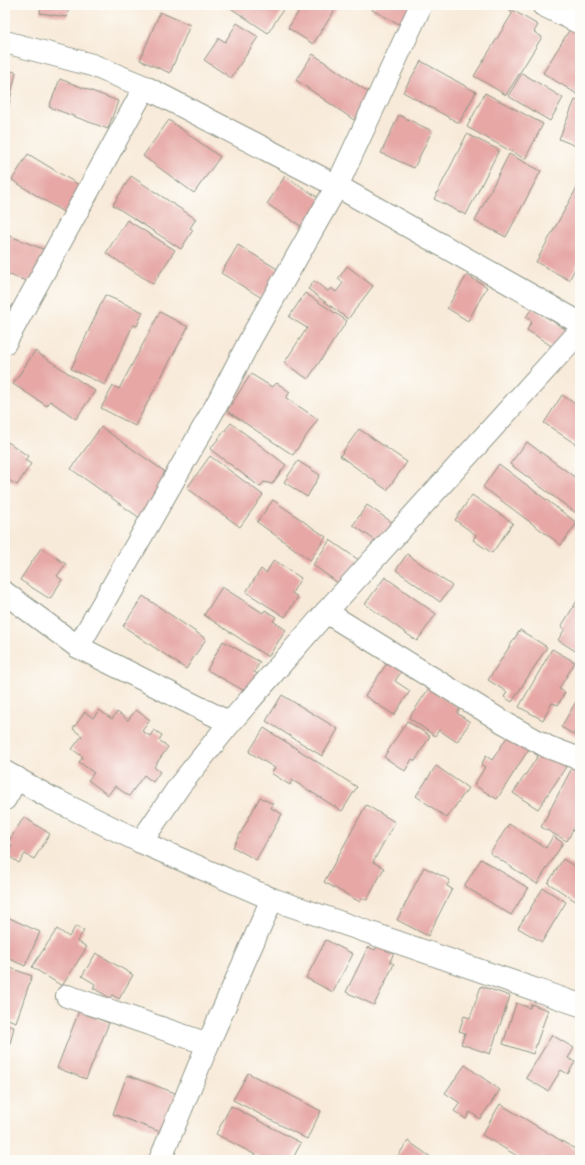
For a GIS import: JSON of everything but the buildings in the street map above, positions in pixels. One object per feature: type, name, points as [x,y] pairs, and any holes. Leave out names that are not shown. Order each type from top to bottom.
[{"type":"street","points":[[78,647],[217,404],[251,338],[337,186],[421,5]]},
{"type":"street","points":[[543,5],[580,23]]},
{"type":"street","points":[[5,42],[92,65],[145,88],[337,186],[580,323]]},
{"type":"street","points":[[5,343],[145,88]]},
{"type":"street","points":[[141,842],[180,785],[230,723],[326,612],[580,330]]},
{"type":"street","points":[[5,593],[78,647],[230,723]]},
{"type":"street","points":[[326,612],[503,722],[548,746],[580,759]]},
{"type":"street","points":[[5,799],[11,775],[51,798],[141,842],[272,899],[580,1005]]},
{"type":"street","points":[[160,1160],[208,1044],[272,899]]},
{"type":"street","points":[[67,996],[208,1044]]}]
